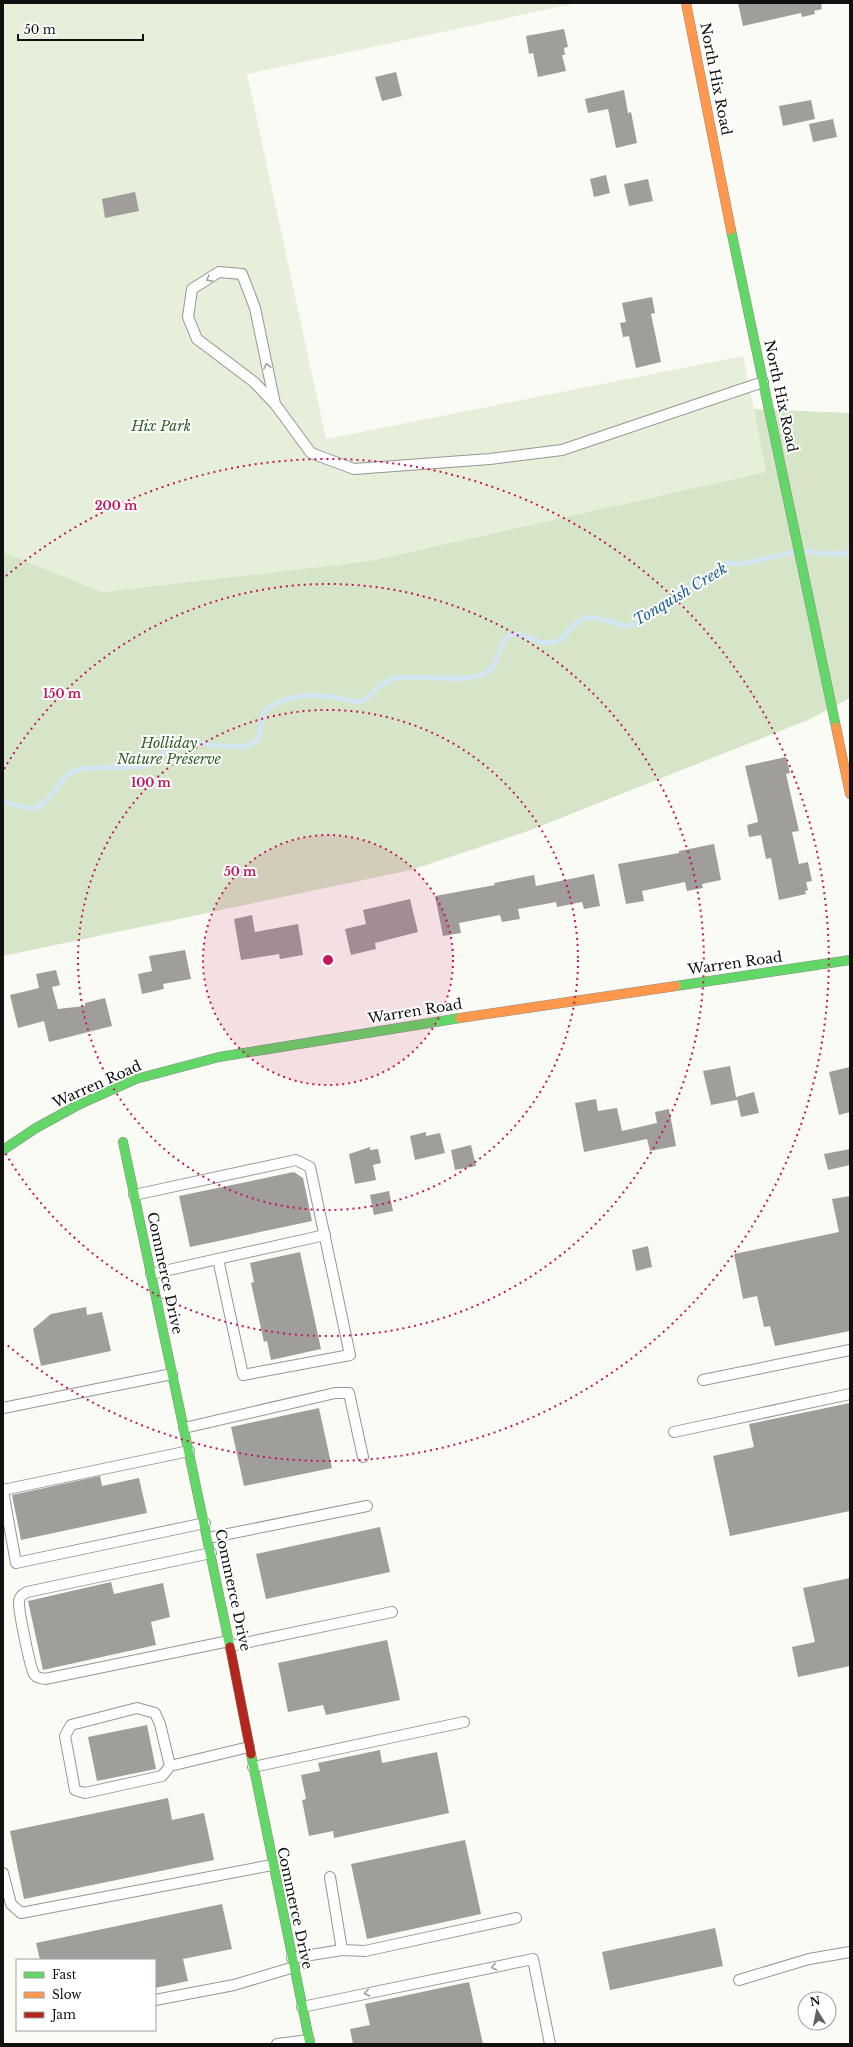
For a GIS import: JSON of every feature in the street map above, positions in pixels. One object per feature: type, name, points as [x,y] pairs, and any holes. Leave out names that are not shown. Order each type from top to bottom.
[{"type":"street","name":"North Hix Road","points":[[686,3],[763,382],[850,794]]},
{"type":"street","name":"Warren Road","points":[[3,1150],[36,1128],[78,1105],[136,1079],[219,1057],[439,1021],[850,960]]},
{"type":"street","name":"Commerce Drive","points":[[123,1142],[205,1523],[230,1644],[272,1865],[309,2042]]},
{"type":"lane","points":[[275,404],[256,308],[242,274],[219,272],[192,289],[188,317],[197,339],[254,382],[275,404],[311,453],[354,469],[490,459],[562,450],[763,382]]},
{"type":"lane","points":[[134,1195],[296,1160],[310,1167],[350,1355],[243,1375],[218,1259]]},
{"type":"lane","points":[[151,1274],[325,1235]]},
{"type":"lane","points":[[703,1380],[850,1350]]},
{"type":"lane","points":[[3,1408],[172,1374]]},
{"type":"lane","points":[[184,1428],[335,1392],[349,1394],[363,1457]]},
{"type":"lane","points":[[674,1432],[850,1394]]},
{"type":"lane","points":[[189,1451],[3,1491],[16,1563],[205,1523]]},
{"type":"lane","points":[[208,1538],[367,1506]]},
{"type":"lane","points":[[211,1553],[27,1592],[21,1596],[19,1603],[26,1643],[34,1674],[38,1678],[45,1679],[392,1612]]},
{"type":"lane","points":[[170,1766],[160,1724],[155,1713],[137,1708],[71,1724],[65,1736],[75,1790],[85,1793],[162,1776],[170,1766],[249,1746]]},
{"type":"lane","points":[[253,1767],[464,1722]]},
{"type":"lane","points":[[3,1873],[11,1904],[21,1913],[272,1865]]},
{"type":"lane","points":[[330,1877],[342,1950]]},
{"type":"lane","points":[[156,2000],[234,1985],[293,1963],[342,1950],[365,1951],[516,1918]]},
{"type":"lane","points":[[739,1980],[809,1959],[850,1952]]},
{"type":"lane","points":[[302,2007],[533,1959],[550,2044]]},
{"type":"lane","points":[[277,2044],[309,2042]]},
{"type":"green space","name":"Hix Park","points":[[3,3],[577,3],[247,74],[326,439],[743,356],[767,472],[370,561],[102,592],[3,552]]},
{"type":"green space","name":"Holliday Nature Preserve","points":[[754,409],[850,413],[850,698],[808,720],[528,831],[411,870],[3,956],[3,552],[102,592],[370,561],[766,472]]},
{"type":"building","points":[[738,3],[821,3],[822,9],[814,11],[815,14],[802,17],[801,13],[743,26]]},
{"type":"building","points":[[564,29],[568,47],[564,48],[565,55],[562,55],[566,71],[538,77],[533,53],[529,54],[526,36]]},
{"type":"building","points":[[396,72],[402,96],[382,101],[375,77]]},
{"type":"building","points":[[624,90],[628,113],[631,112],[637,143],[616,148],[608,109],[588,113],[585,99]]},
{"type":"building","points":[[811,100],[815,119],[783,126],[779,106]]},
{"type":"building","points":[[833,119],[837,137],[813,142],[809,124]]},
{"type":"building","points":[[606,175],[610,193],[594,197],[590,179]]},
{"type":"building","points":[[648,179],[653,201],[629,206],[624,184]]},
{"type":"building","points":[[135,192],[139,211],[105,218],[102,199]]},
{"type":"building","points":[[652,297],[655,313],[651,314],[661,362],[636,368],[629,336],[623,337],[620,323],[626,322],[622,303]]},
{"type":"building","points":[[786,757],[790,773],[786,774],[799,831],[792,832],[799,864],[808,862],[812,881],[806,882],[808,890],[805,891],[806,894],[779,900],[771,858],[766,859],[761,835],[749,837],[747,825],[758,821],[745,766]]},
{"type":"building","points":[[714,844],[721,880],[702,884],[703,888],[687,891],[685,882],[642,891],[644,901],[626,904],[618,864],[679,853],[679,851]]},
{"type":"building","points":[[594,874],[600,906],[584,909],[582,902],[557,907],[556,902],[518,909],[520,919],[502,922],[500,915],[459,923],[461,933],[443,936],[435,896],[495,885],[494,883],[534,875],[536,886]]},
{"type":"building","points":[[410,899],[418,932],[375,943],[376,949],[351,955],[345,929],[366,924],[363,910]]},
{"type":"building","points":[[252,915],[255,932],[298,924],[303,955],[280,959],[279,954],[241,960],[234,919]]},
{"type":"building","points":[[185,950],[191,979],[163,984],[164,989],[142,994],[138,974],[152,971],[149,956]]},
{"type":"building","points":[[56,970],[60,985],[52,987],[58,1009],[85,1006],[85,1003],[105,998],[112,1026],[49,1042],[44,1021],[18,1028],[10,995],[39,988],[36,974]]},
{"type":"building","points":[[730,1066],[736,1097],[754,1092],[759,1113],[741,1117],[737,1098],[737,1100],[711,1105],[703,1071]]},
{"type":"building","points":[[850,1067],[850,1112],[839,1115],[829,1072]]},
{"type":"building","points":[[596,1099],[598,1111],[617,1108],[622,1131],[657,1123],[655,1112],[669,1109],[676,1146],[650,1151],[647,1139],[584,1152],[575,1103]]},
{"type":"building","points":[[426,1132],[426,1136],[440,1133],[445,1153],[415,1160],[410,1136]]},
{"type":"building","points":[[471,1145],[476,1166],[455,1170],[451,1150]]},
{"type":"building","points":[[370,1147],[370,1150],[378,1149],[381,1163],[373,1165],[376,1180],[355,1184],[349,1154]]},
{"type":"building","points":[[850,1149],[850,1165],[828,1170],[824,1154]]},
{"type":"building","points":[[294,1172],[303,1178],[312,1221],[190,1247],[179,1196]]},
{"type":"building","points":[[389,1191],[393,1211],[374,1215],[370,1195]]},
{"type":"building","points":[[850,1196],[850,1331],[775,1346],[770,1326],[764,1327],[757,1296],[743,1299],[734,1254],[839,1232],[832,1199]]},
{"type":"building","points":[[648,1246],[652,1267],[636,1271],[632,1250]]},
{"type":"building","points":[[300,1252],[321,1349],[271,1360],[267,1341],[264,1342],[251,1283],[254,1282],[250,1263]]},
{"type":"building","points":[[86,1307],[87,1315],[102,1312],[111,1351],[41,1366],[33,1329],[51,1314]]},
{"type":"building","points":[[850,1403],[850,1511],[730,1536],[713,1456],[754,1447],[749,1424]]},
{"type":"building","points":[[319,1408],[332,1468],[244,1486],[231,1427]]},
{"type":"building","points":[[100,1476],[102,1486],[139,1478],[147,1513],[21,1540],[12,1495]]},
{"type":"building","points":[[380,1527],[390,1572],[266,1599],[256,1554]]},
{"type":"building","points":[[850,1578],[850,1666],[798,1677],[792,1647],[815,1642],[803,1588]]},
{"type":"building","points":[[111,1582],[114,1594],[163,1583],[170,1617],[151,1622],[156,1645],[43,1670],[28,1601]]},
{"type":"building","points":[[387,1640],[400,1700],[326,1715],[323,1705],[288,1712],[278,1663]]},
{"type":"building","points":[[147,1725],[156,1769],[97,1781],[88,1737]]},
{"type":"building","points":[[380,1750],[382,1763],[437,1752],[449,1813],[334,1838],[333,1831],[309,1836],[302,1800],[306,1799],[301,1775],[320,1771],[318,1763]]},
{"type":"building","points":[[168,1798],[172,1820],[204,1813],[214,1860],[24,1899],[10,1831]]},
{"type":"building","points":[[465,1840],[481,1914],[367,1939],[351,1864]]},
{"type":"building","points":[[222,1904],[232,1949],[183,1959],[188,1981],[156,1988],[156,1959],[40,1959],[36,1943]]},
{"type":"building","points":[[715,1928],[723,1966],[610,1990],[602,1952]]},
{"type":"building","points":[[469,1982],[483,2044],[353,2044],[350,2029],[370,2025],[365,2004]]},
{"type":"waterway","name":"Tonquish Creek","points":[[804,551],[829,554],[850,553]]},
{"type":"waterway","name":"Tonquish Creek","points":[[3,801],[22,807],[35,808],[46,801],[64,778],[72,772],[81,769],[100,767],[139,767],[148,765],[157,760],[178,740],[219,746],[241,746],[250,744],[258,738],[265,711],[287,699],[313,695],[360,702],[383,683],[392,679],[403,677],[454,679],[477,676],[491,669],[503,643],[511,634],[519,634],[543,643],[551,643],[561,639],[576,623],[587,617],[597,618],[625,626],[634,625],[674,595],[728,563],[742,564],[794,552]]},
{"type":"traffic: fast","points":[[731,230],[836,727]]},
{"type":"traffic: fast","points":[[676,986],[850,960]]},
{"type":"traffic: fast","points":[[3,1150],[36,1128],[78,1105],[136,1079],[219,1057],[460,1018]]},
{"type":"traffic: fast","points":[[123,1142],[230,1647]]},
{"type":"traffic: fast","points":[[251,1754],[310,2044]]},
{"type":"traffic: slow","points":[[686,3],[731,230]]},
{"type":"traffic: slow","points":[[836,727],[850,794]]},
{"type":"traffic: slow","points":[[460,1018],[676,986]]},
{"type":"traffic: jam","points":[[230,1647],[251,1754]]}]
